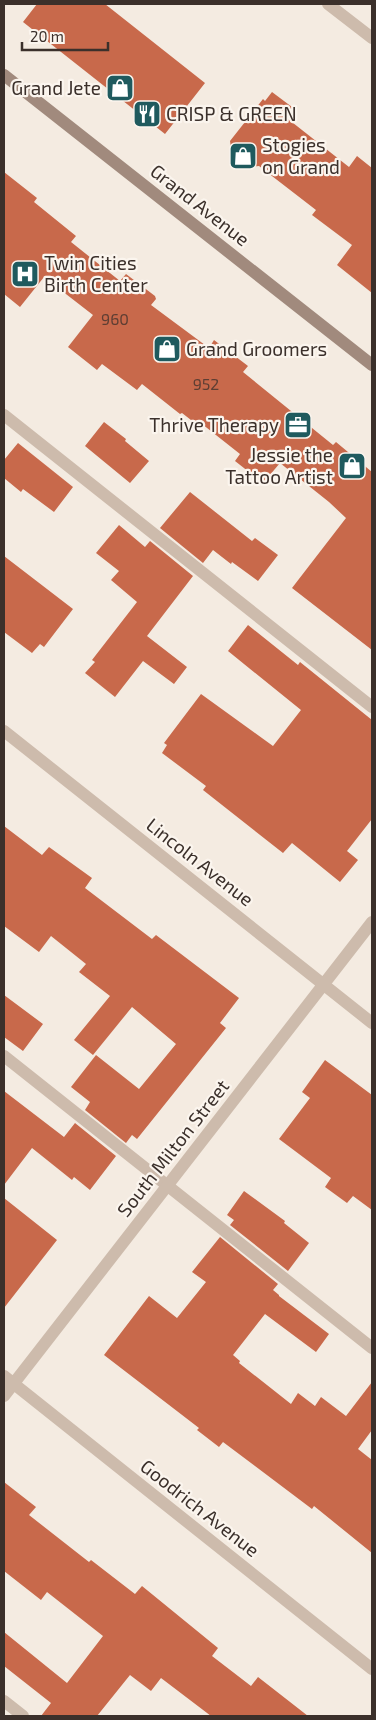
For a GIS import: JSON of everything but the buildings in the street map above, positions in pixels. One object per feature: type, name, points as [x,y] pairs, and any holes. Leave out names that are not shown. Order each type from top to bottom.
[{"type":"main road","name":"Grand Avenue","points":[[4,75],[372,365]]},
{"type":"street","points":[[328,4],[372,38]]},
{"type":"street","points":[[4,414],[372,707]]},
{"type":"street","name":"Lincoln Avenue","points":[[4,732],[372,1022]]},
{"type":"street","name":"South Milton Street","points":[[4,1396],[9,1380],[167,1185],[372,922]]},
{"type":"street","points":[[4,1056],[372,1348]]},
{"type":"street","name":"Goodrich Avenue","points":[[9,1380],[372,1669]]},
{"type":"street","points":[[4,1701],[23,1716]]},
{"type":"place","name":"Grand Jete","points":[[120,88]]},
{"type":"place","name":"CRISP & GREEN","points":[[147,114]]},
{"type":"place","name":"Stogies on Grand","points":[[243,156]]},
{"type":"place","name":"Twin Cities Birth Center","points":[[25,274]]},
{"type":"place","name":"Grand Groomers","points":[[167,349]]},
{"type":"place","name":"Thrive Therapy","points":[[298,425]]},
{"type":"place","name":"Jessie the Tattoo Artist","points":[[352,466]]}]
